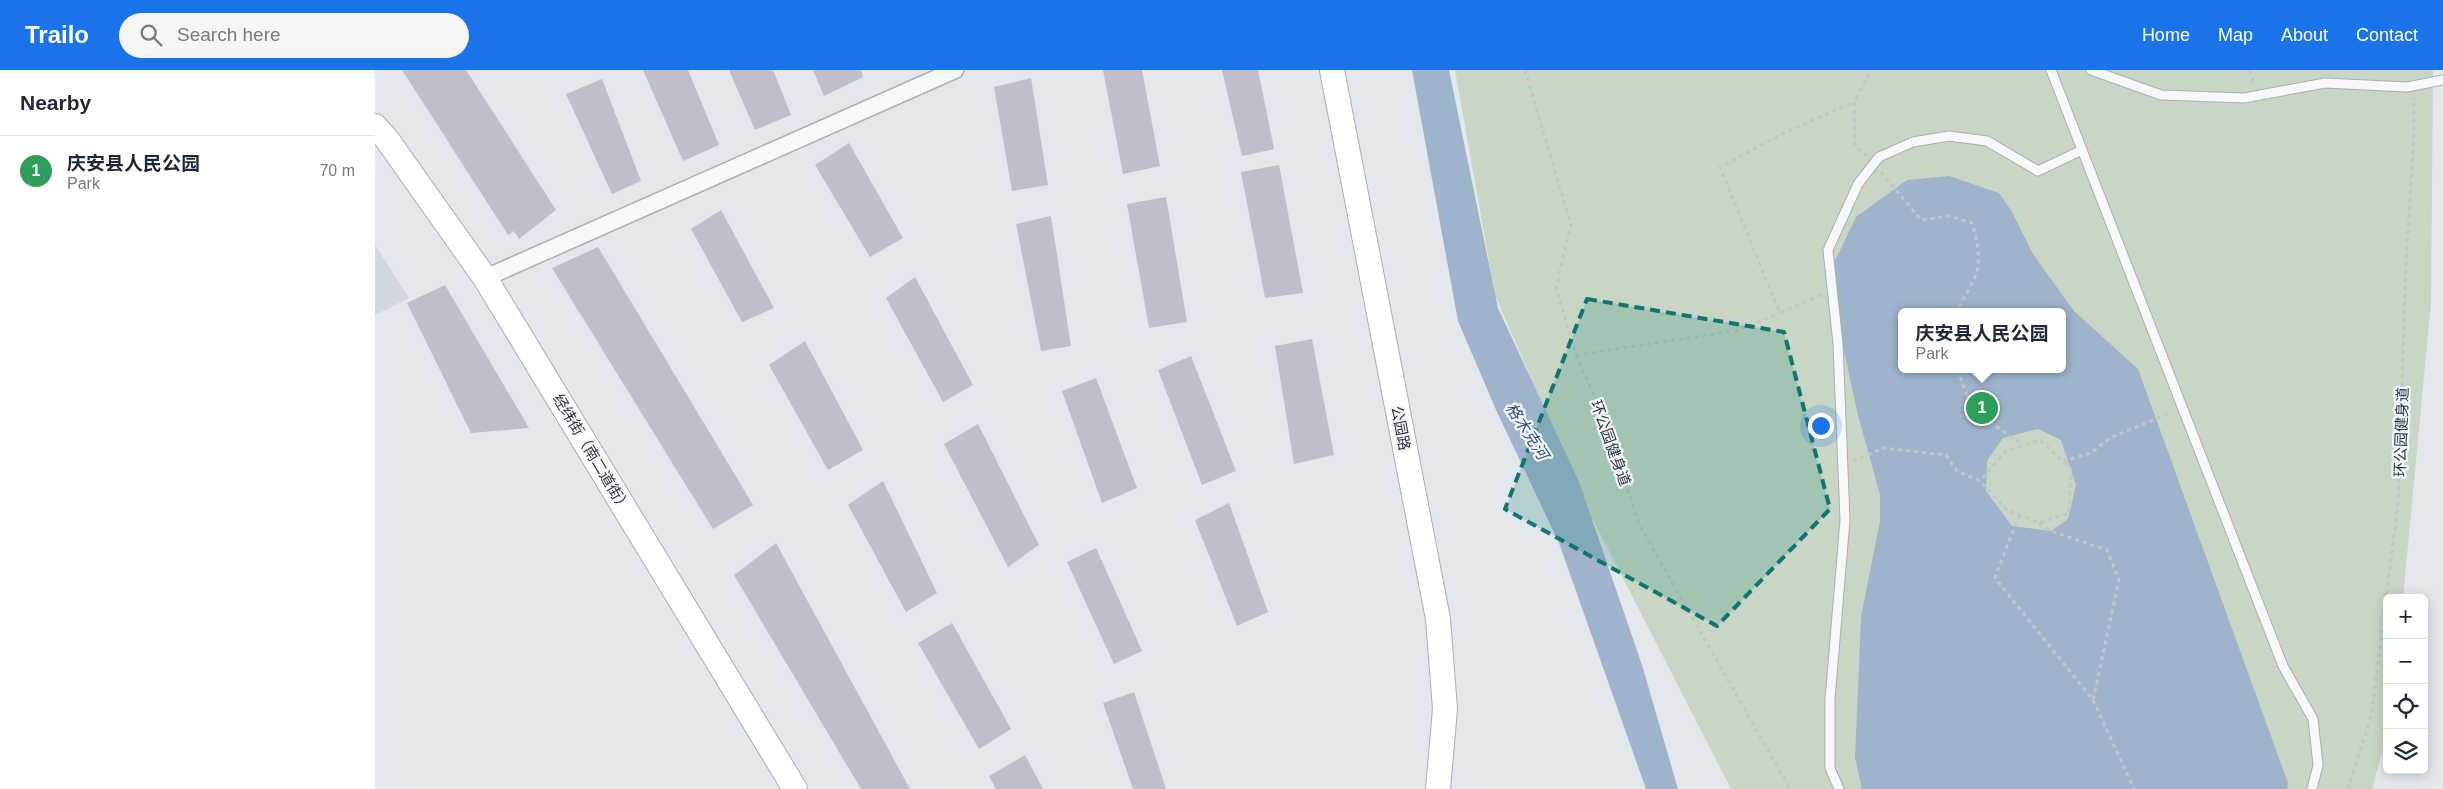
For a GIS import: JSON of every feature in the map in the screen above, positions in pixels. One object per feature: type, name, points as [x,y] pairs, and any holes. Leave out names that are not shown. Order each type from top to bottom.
[{"type":"street","points":[[485,278],[955,70]]},
{"type":"street","name":"公园路","points":[[1332,70],[1438,618],[1445,709],[1438,789]]},
{"type":"street","name":"经纬街（南二道街）","points":[[375,126],[386,138],[485,278],[795,789]]},
{"type":"lane","points":[[2051,70],[2283,666],[2313,719],[2318,765],[2312,789]]},
{"type":"lane","points":[[2091,70],[2161,95],[2244,98],[2325,83],[2407,88],[2443,80]]},
{"type":"lane","points":[[1839,789],[1829,768],[1829,699],[1845,520],[1838,344],[1829,250],[1858,184],[1879,156],[1913,142],[1949,136],[1987,140],[2038,171],[2082,150]]},
{"type":"path","name":"环公园健身道","points":[[1525,70],[1571,225],[1555,288],[1576,355],[1602,413],[1639,524],[1790,789]]},
{"type":"path","points":[[1871,70],[1854,102],[1855,146],[1875,162],[1921,220],[1949,216],[1971,223],[1978,242],[1976,276],[1961,300],[1958,308]]},
{"type":"path","name":"环公园健身道","points":[[2349,789],[2371,717],[2399,504],[2405,262],[2414,134],[2414,86]]},
{"type":"path","points":[[1780,313],[1720,167],[1786,132],[1854,102]]},
{"type":"path","points":[[1576,355],[1735,331],[1833,289]]},
{"type":"path","points":[[1960,373],[1973,410],[2024,446]]},
{"type":"path","points":[[2062,461],[2091,453],[2109,438],[2182,408]]},
{"type":"path","points":[[1980,481],[2006,451],[2040,440],[2071,470],[2069,513],[2039,523]]},
{"type":"path","points":[[1843,464],[1884,448],[1947,455],[1957,471],[1980,481],[2007,510],[2039,523],[2051,531],[2107,550],[2119,580],[2093,700]]},
{"type":"path","points":[[2019,514],[1995,578],[2093,700],[2134,789]]},
{"type":"highlighted area","points":[[1587,299],[1784,332],[1830,509],[1717,626],[1505,509]]},
{"type":"shaded area","points":[[375,245],[409,298],[375,315]]},
{"type":"green space","points":[[1455,70],[2433,70],[2431,303],[2403,594],[2383,594],[2383,749],[2372,789],[1731,789],[1590,514],[1495,295]]},
{"type":"water","name":"格木克河","points":[[1412,70],[1449,70],[1498,308],[1579,482],[1642,665],[1678,789],[1646,789],[1559,543],[1497,412],[1458,321]]},
{"type":"water","points":[[1949,176],[1999,193],[2012,212],[2033,254],[2074,311],[2138,369],[2288,783],[2287,789],[1862,789],[1855,758],[1861,617],[1880,521],[1880,495],[1858,415],[1837,319],[1834,263],[1856,217],[1907,180]],"holes":[[[2038,429],[2061,440],[2076,485],[2068,519],[2051,531],[2012,526],[1986,491],[1987,461],[2003,438]]]},
{"type":"building","points":[[402,70],[466,70],[556,210],[519,239],[514,231],[508,235]]},
{"type":"building","points":[[643,70],[688,70],[719,145],[683,161]]},
{"type":"building","points":[[729,70],[773,70],[791,115],[755,130]]},
{"type":"building","points":[[813,70],[861,70],[863,77],[824,96]]},
{"type":"building","points":[[1103,70],[1142,70],[1160,166],[1123,174]]},
{"type":"building","points":[[1222,70],[1258,70],[1274,149],[1242,156]]},
{"type":"building","points":[[1031,78],[1048,185],[1012,191],[994,87]]},
{"type":"building","points":[[602,79],[641,181],[612,194],[566,94]]},
{"type":"building","points":[[849,143],[903,238],[870,257],[815,165]]},
{"type":"building","points":[[1279,165],[1303,293],[1265,298],[1241,172]]},
{"type":"building","points":[[1166,197],[1187,322],[1149,328],[1127,204]]},
{"type":"building","points":[[721,210],[774,308],[742,322],[691,229]]},
{"type":"building","points":[[1051,216],[1071,346],[1041,351],[1016,224]]},
{"type":"building","points":[[598,247],[753,505],[713,529],[552,268]]},
{"type":"building","points":[[915,277],[973,385],[943,402],[886,298]]},
{"type":"building","points":[[445,285],[529,428],[471,433],[407,303]]},
{"type":"building","points":[[1312,339],[1334,455],[1294,464],[1275,346]]},
{"type":"building","points":[[805,341],[863,450],[828,470],[769,365]]},
{"type":"building","points":[[1191,356],[1236,471],[1202,485],[1158,370]]},
{"type":"building","points":[[1096,378],[1137,488],[1102,503],[1062,391]]},
{"type":"building","points":[[978,424],[1039,545],[1008,567],[944,444]]},
{"type":"building","points":[[883,481],[937,593],[906,612],[848,505]]},
{"type":"building","points":[[1229,503],[1268,612],[1237,626],[1195,520]]},
{"type":"building","points":[[776,543],[910,789],[861,789],[734,575]]},
{"type":"building","points":[[1096,548],[1142,651],[1114,664],[1067,562]]},
{"type":"building","points":[[952,623],[1011,729],[979,749],[918,643]]},
{"type":"building","points":[[1134,692],[1166,789],[1133,789],[1103,703]]},
{"type":"building","points":[[1025,755],[1043,789],[996,789],[989,776]]},
{"type":"place","name":"庆安县人民公园","points":[[1982,408]]}]
